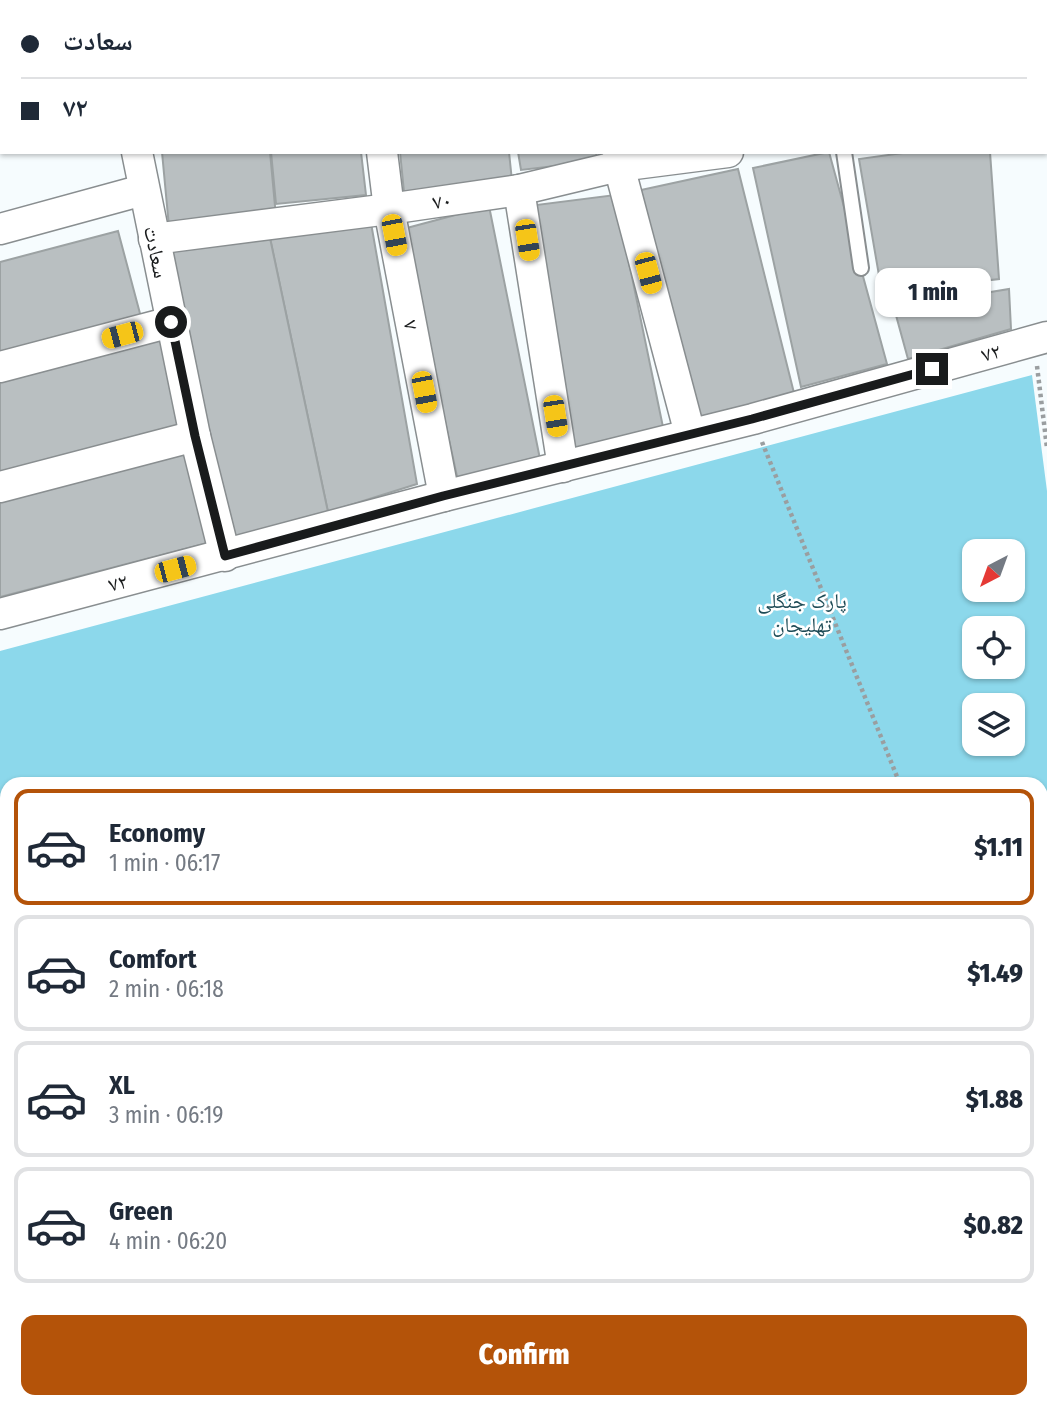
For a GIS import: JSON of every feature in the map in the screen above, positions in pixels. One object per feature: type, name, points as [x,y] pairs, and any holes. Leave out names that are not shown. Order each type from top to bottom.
[{"type":"street","name":"سعادت","points":[[137,154],[195,436],[225,556]]},
{"type":"street","name":"۷","points":[[382,154],[389,209],[443,496]]},
{"type":"street","name":"۷۰","points":[[154,239],[519,190],[619,159],[697,154]]},
{"type":"street","points":[[619,159],[690,434]]},
{"type":"street","points":[[0,229],[143,190]]},
{"type":"street","points":[[519,190],[563,467]]},
{"type":"street","points":[[0,367],[171,322]]},
{"type":"street","name":"۷۲","points":[[0,614],[443,496],[752,419],[1040,339]]},
{"type":"street","points":[[0,487],[195,436]]},
{"type":"lane","points":[[844,154],[862,268]]},
{"type":"path","points":[[1040,339],[1047,448]]},
{"type":"path","points":[[752,419],[897,777]]},
{"type":"green space","name":"پارک جنگلی تهلیجان","points":[[1032,375],[1047,491],[1047,777],[0,777],[0,651]]},
{"type":"building","points":[[162,154],[270,154],[276,217],[169,227]]},
{"type":"building","points":[[271,154],[361,154],[366,195],[276,204]]},
{"type":"building","points":[[400,154],[509,154],[512,181],[404,192]]},
{"type":"building","points":[[518,154],[596,154],[597,161],[521,170]]},
{"type":"building","points":[[830,154],[887,364],[801,387],[753,168]]},
{"type":"building","points":[[895,154],[990,154],[999,279],[882,293],[859,159]]},
{"type":"building","points":[[738,169],[795,397],[698,417],[641,190]]},
{"type":"building","points":[[615,195],[663,427],[574,449],[536,205]]},
{"type":"building","points":[[489,206],[541,464],[458,481],[403,229]]},
{"type":"building","points":[[371,223],[417,484],[328,512],[270,238]]},
{"type":"building","points":[[118,231],[142,321],[0,358],[0,262]]},
{"type":"building","points":[[270,238],[328,512],[232,545],[171,248]]},
{"type":"building","points":[[1009,289],[1011,329],[908,359],[894,308]]},
{"type":"building","points":[[160,339],[184,429],[0,477],[0,381]]},
{"type":"building","points":[[191,451],[215,541],[0,597],[0,501]]},
{"type":"route","points":[[171,322],[195,436],[225,556],[443,496],[752,419],[932,369]]}]
